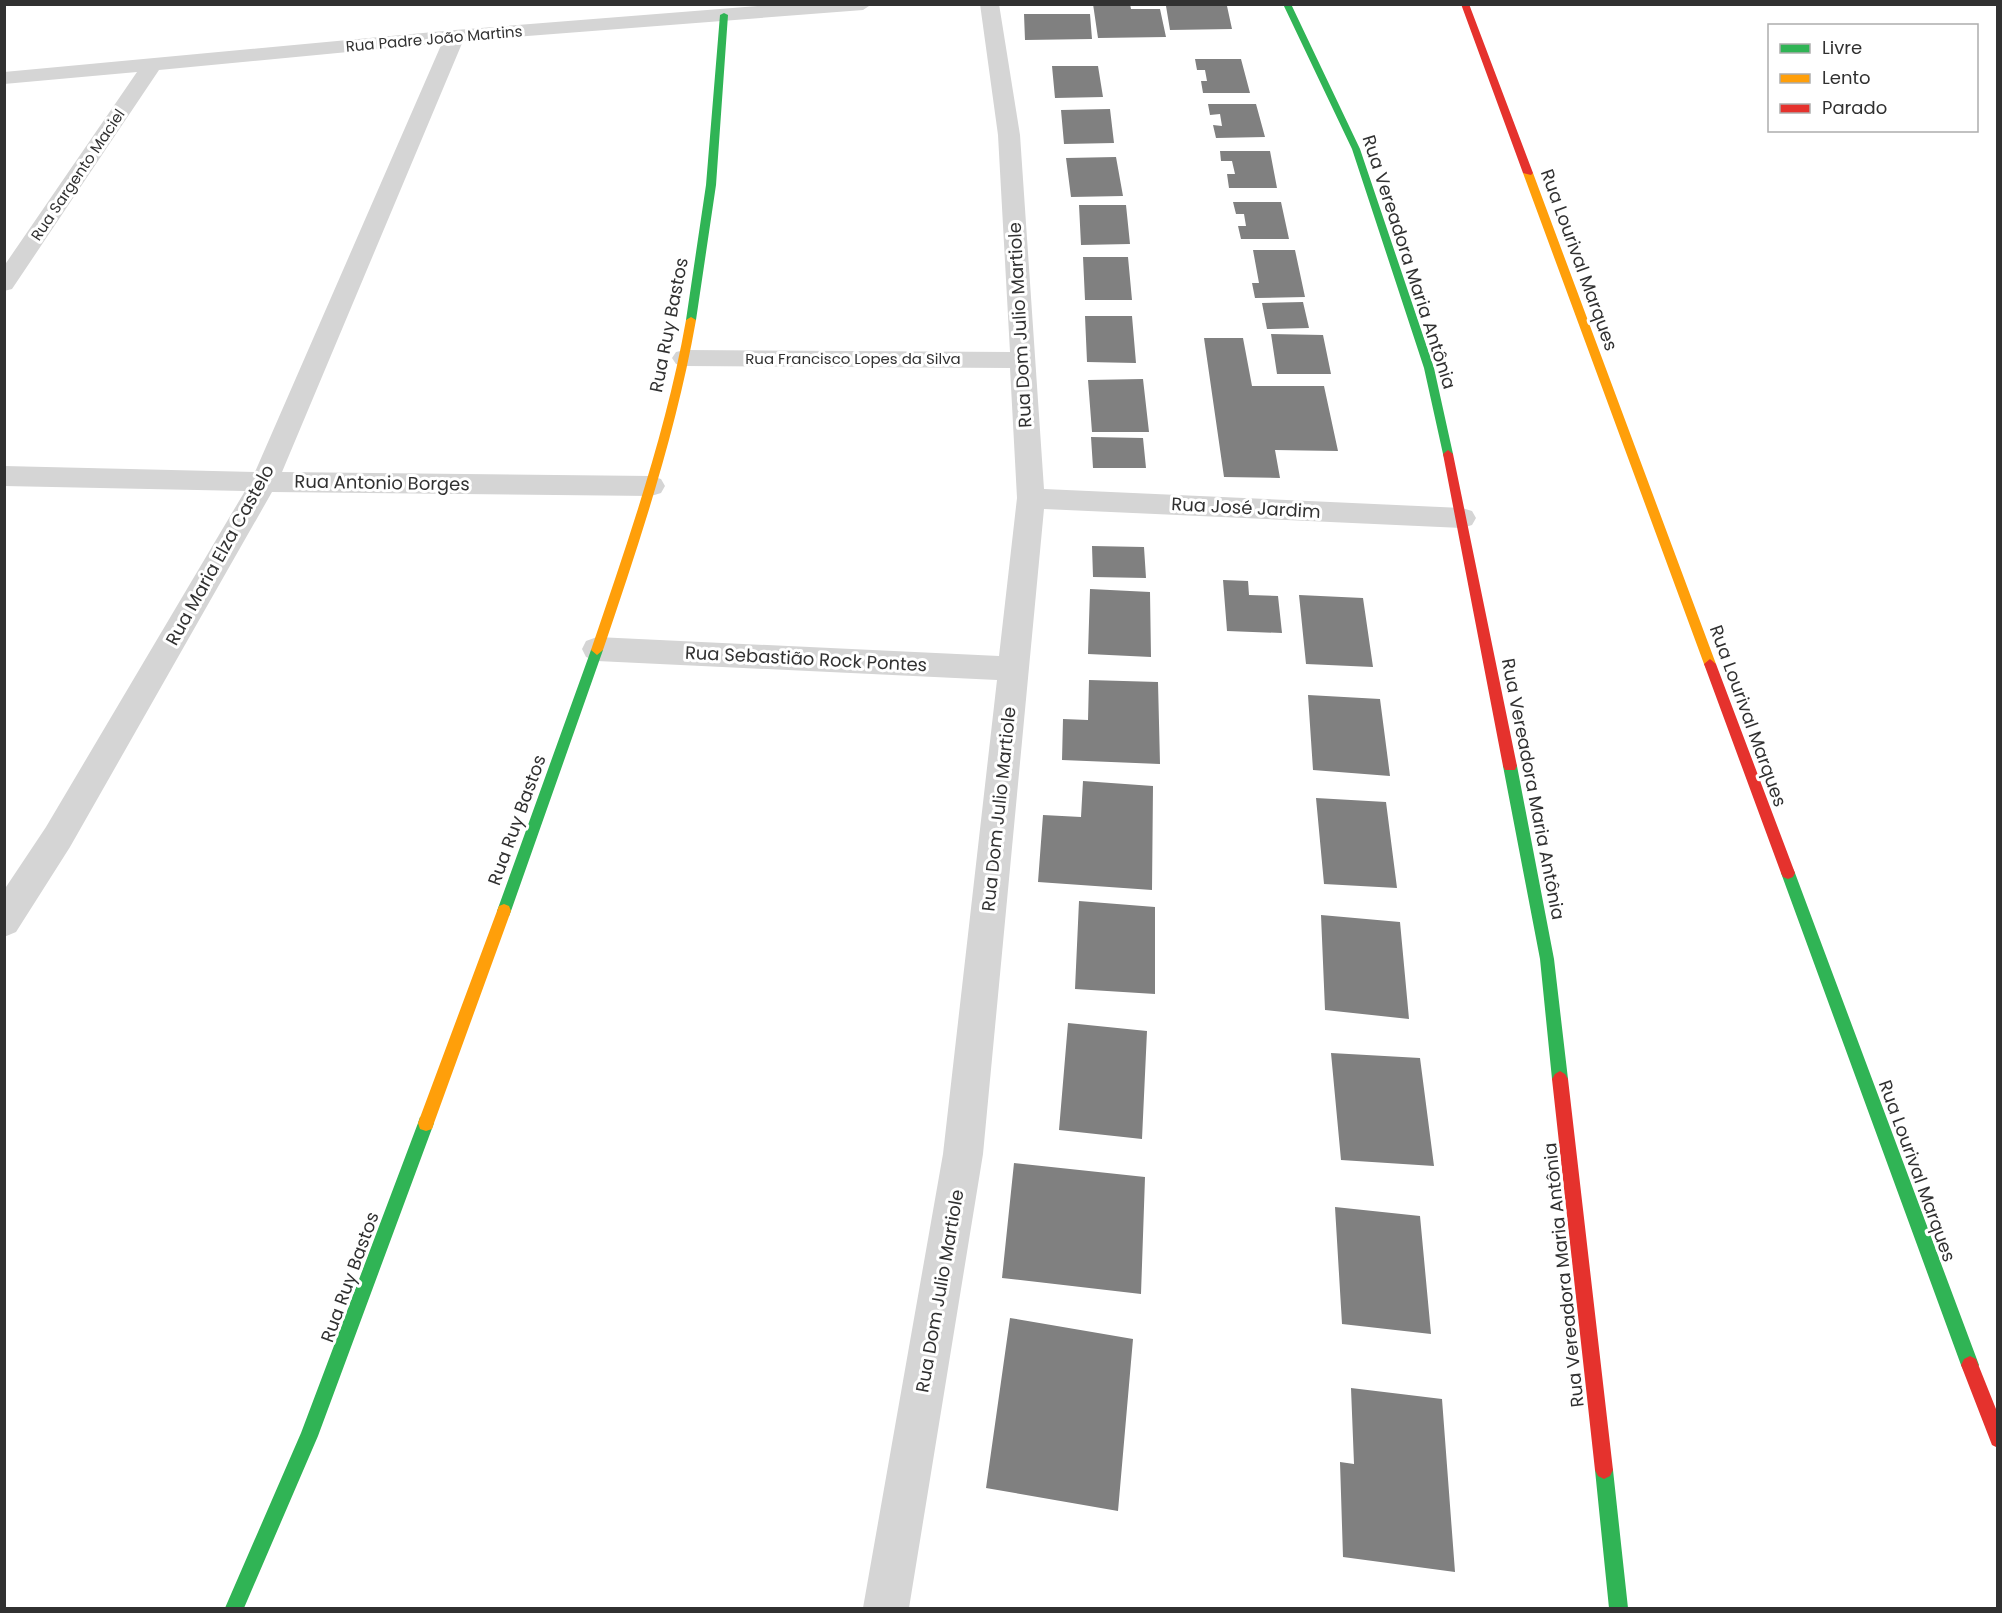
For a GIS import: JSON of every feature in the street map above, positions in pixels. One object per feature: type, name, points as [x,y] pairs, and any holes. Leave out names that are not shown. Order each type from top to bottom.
[{"type":"street","name":"Rua Padre João Martins","points":[[4,78],[455,36],[863,4]]},
{"type":"street","name":"Rua Dom Julio Martiole","points":[[886,1608],[963,1154],[1031,498],[1009,135],[989,4]]},
{"type":"street","name":"Rua Vereadora Maria Antônia","points":[[1287,4],[1356,150],[1429,368],[1462,518],[1547,959],[1620,1608]]},
{"type":"street","name":"Rua Lourival Marques","points":[[1465,4],[1998,1439]]},
{"type":"street","name":"Rua Ruy Bastos","points":[[234,1608],[309,1436],[464,1022],[597,650],[651,486],[685,358],[711,185],[724,15]]},
{"type":"street","name":"Rua Maria Elza Castelo","points":[[4,921],[58,837],[264,482],[455,36]]},
{"type":"street","name":"Rua Sargento Maciel","points":[[4,284],[151,66]]},
{"type":"street","name":"Rua Francisco Lopes da Silva","points":[[685,358],[1022,360]]},
{"type":"street","name":"Rua Antonio Borges","points":[[4,476],[264,482],[651,486]]},
{"type":"street","name":"Rua José Jardim","points":[[1031,498],[1462,518]]},
{"type":"street","name":"Rua Sebastião Rock Pontes","points":[[597,650],[1014,669]]},
{"type":"building","points":[[1093,4],[1130,4],[1131,9],[1160,9],[1166,37],[1098,38]]},
{"type":"building","points":[[1166,6],[1227,6],[1232,29],[1170,30]]},
{"type":"building","points":[[1024,14],[1090,14],[1092,39],[1025,40]]},
{"type":"building","points":[[1195,59],[1241,59],[1250,93],[1203,93],[1201,81],[1207,81],[1205,70],[1197,70]]},
{"type":"building","points":[[1052,66],[1098,66],[1103,97],[1055,98]]},
{"type":"building","points":[[1208,104],[1256,104],[1265,137],[1216,138],[1213,125],[1222,126],[1220,114],[1210,115]]},
{"type":"building","points":[[1110,109],[1114,143],[1064,144],[1061,110]]},
{"type":"building","points":[[1220,151],[1270,151],[1277,188],[1229,188],[1227,174],[1235,174],[1232,161],[1221,161]]},
{"type":"building","points":[[1116,157],[1123,196],[1071,197],[1066,158]]},
{"type":"building","points":[[1233,202],[1281,202],[1289,239],[1241,239],[1238,226],[1246,226],[1244,214],[1236,214]]},
{"type":"building","points":[[1079,205],[1126,205],[1130,244],[1081,245]]},
{"type":"building","points":[[1253,250],[1295,250],[1305,297],[1255,298],[1252,283],[1259,283]]},
{"type":"building","points":[[1083,257],[1128,257],[1132,300],[1085,300]]},
{"type":"building","points":[[1303,302],[1309,328],[1267,329],[1262,303]]},
{"type":"building","points":[[1085,316],[1132,316],[1136,363],[1087,362]]},
{"type":"building","points":[[1271,334],[1323,335],[1331,374],[1277,374]]},
{"type":"building","points":[[1204,338],[1243,338],[1252,386],[1324,386],[1338,451],[1275,450],[1280,478],[1224,477]]},
{"type":"building","points":[[1143,379],[1149,432],[1092,432],[1088,380]]},
{"type":"building","points":[[1091,437],[1143,438],[1146,468],[1093,468]]},
{"type":"building","points":[[1092,546],[1144,547],[1146,578],[1093,577]]},
{"type":"building","points":[[1223,580],[1248,581],[1249,595],[1278,596],[1282,633],[1227,631]]},
{"type":"building","points":[[1090,589],[1150,592],[1151,657],[1088,654]]},
{"type":"building","points":[[1299,595],[1363,598],[1373,667],[1306,664]]},
{"type":"building","points":[[1089,680],[1158,682],[1160,764],[1062,760],[1063,719],[1088,720]]},
{"type":"building","points":[[1308,695],[1380,699],[1390,776],[1313,770]]},
{"type":"building","points":[[1083,781],[1153,786],[1152,890],[1038,882],[1043,815],[1081,817]]},
{"type":"building","points":[[1316,798],[1386,802],[1397,888],[1324,884]]},
{"type":"building","points":[[1079,901],[1155,907],[1155,994],[1075,989]]},
{"type":"building","points":[[1321,915],[1400,922],[1409,1019],[1325,1010]]},
{"type":"building","points":[[1068,1023],[1147,1031],[1142,1139],[1059,1130]]},
{"type":"building","points":[[1331,1053],[1420,1058],[1434,1166],[1341,1160]]},
{"type":"building","points":[[1014,1163],[1145,1177],[1141,1294],[1002,1278]]},
{"type":"building","points":[[1335,1207],[1420,1216],[1431,1334],[1342,1324]]},
{"type":"building","points":[[1010,1318],[1133,1339],[1118,1511],[986,1488]]},
{"type":"building","points":[[1351,1388],[1442,1399],[1455,1572],[1343,1557],[1340,1462],[1354,1464]]},
{"type":"traffic: fast","points":[[1287,4],[1356,149],[1429,368],[1448,454]]},
{"type":"traffic: fast","points":[[691,320],[711,185],[724,15]]},
{"type":"traffic: fast","points":[[504,911],[597,650]]},
{"type":"traffic: fast","points":[[1510,766],[1547,959],[1560,1079]]},
{"type":"traffic: fast","points":[[1788,873],[1970,1365]]},
{"type":"traffic: fast","points":[[234,1608],[309,1436],[426,1123]]},
{"type":"traffic: fast","points":[[1604,1470],[1619,1608]]},
{"type":"traffic: slow","points":[[1528,173],[1710,664]]},
{"type":"traffic: slow","points":[[597,650],[663,446],[684,362],[691,320]]},
{"type":"traffic: slow","points":[[426,1123],[504,911]]},
{"type":"traffic: jam","points":[[1465,4],[1528,173]]},
{"type":"traffic: jam","points":[[1448,454],[1510,766]]},
{"type":"traffic: jam","points":[[1710,664],[1788,873]]},
{"type":"traffic: jam","points":[[1560,1079],[1604,1470]]},
{"type":"traffic: jam","points":[[1970,1365],[1998,1439]]}]
